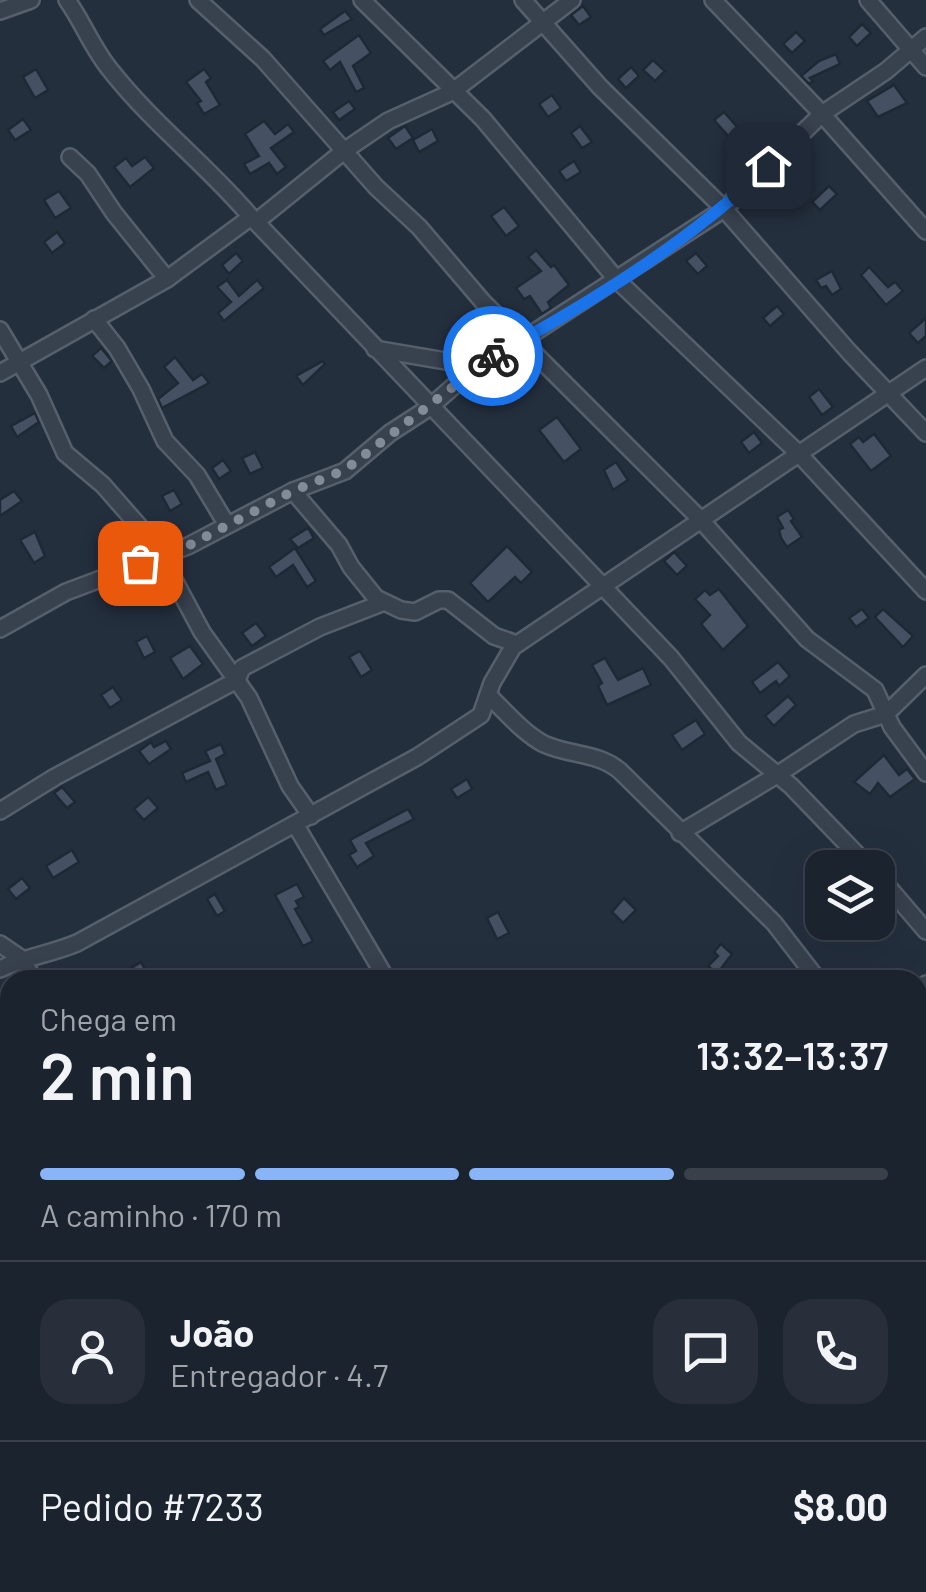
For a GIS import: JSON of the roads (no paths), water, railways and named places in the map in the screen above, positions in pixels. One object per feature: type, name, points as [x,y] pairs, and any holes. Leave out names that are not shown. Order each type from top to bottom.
[{"type":"street","points":[[0,11],[31,0]]},
{"type":"street","points":[[68,0],[94,50],[160,128],[222,182],[253,220],[672,658],[740,743],[852,850]]},
{"type":"street","points":[[198,0],[263,60],[419,227],[483,302],[700,519],[807,640],[875,690],[886,714],[926,773]]},
{"type":"street","points":[[362,0],[483,119],[617,280],[799,454],[926,591]]},
{"type":"street","points":[[523,0],[600,87],[724,209],[926,433]]},
{"type":"street","points":[[0,373],[167,279],[388,121],[452,92],[572,0]]},
{"type":"street","points":[[713,0],[926,231]]},
{"type":"street","points":[[868,0],[926,67]]},
{"type":"street","points":[[0,629],[66,592],[188,546],[293,491],[345,470],[430,407],[480,363],[521,341],[724,209],[822,114],[886,71],[926,37]]},
{"type":"street","points":[[70,157],[88,174],[167,279]]},
{"type":"street","points":[[94,319],[125,362],[164,441],[197,475],[227,526]]},
{"type":"street","points":[[0,330],[48,412],[66,453],[103,485],[139,526],[202,632],[250,698],[298,801],[311,816]]},
{"type":"street","points":[[375,349],[458,364],[480,363]]},
{"type":"street","points":[[0,969],[76,943],[416,757],[480,715],[500,669],[517,644],[926,368]]},
{"type":"street","points":[[293,491],[382,603],[416,612],[439,600],[448,600],[494,636],[517,644]]},
{"type":"street","points":[[0,811],[55,776],[237,680],[242,668],[320,628],[382,603]]},
{"type":"street","points":[[680,833],[778,776],[854,724],[886,714],[926,675]]},
{"type":"street","points":[[488,695],[542,743],[571,753],[605,758],[774,923],[810,970]]},
{"type":"street","points":[[295,824],[381,970]]},
{"type":"street","points":[[895,894],[926,930]]},
{"type":"street","points":[[0,944],[22,959],[28,970]]}]
